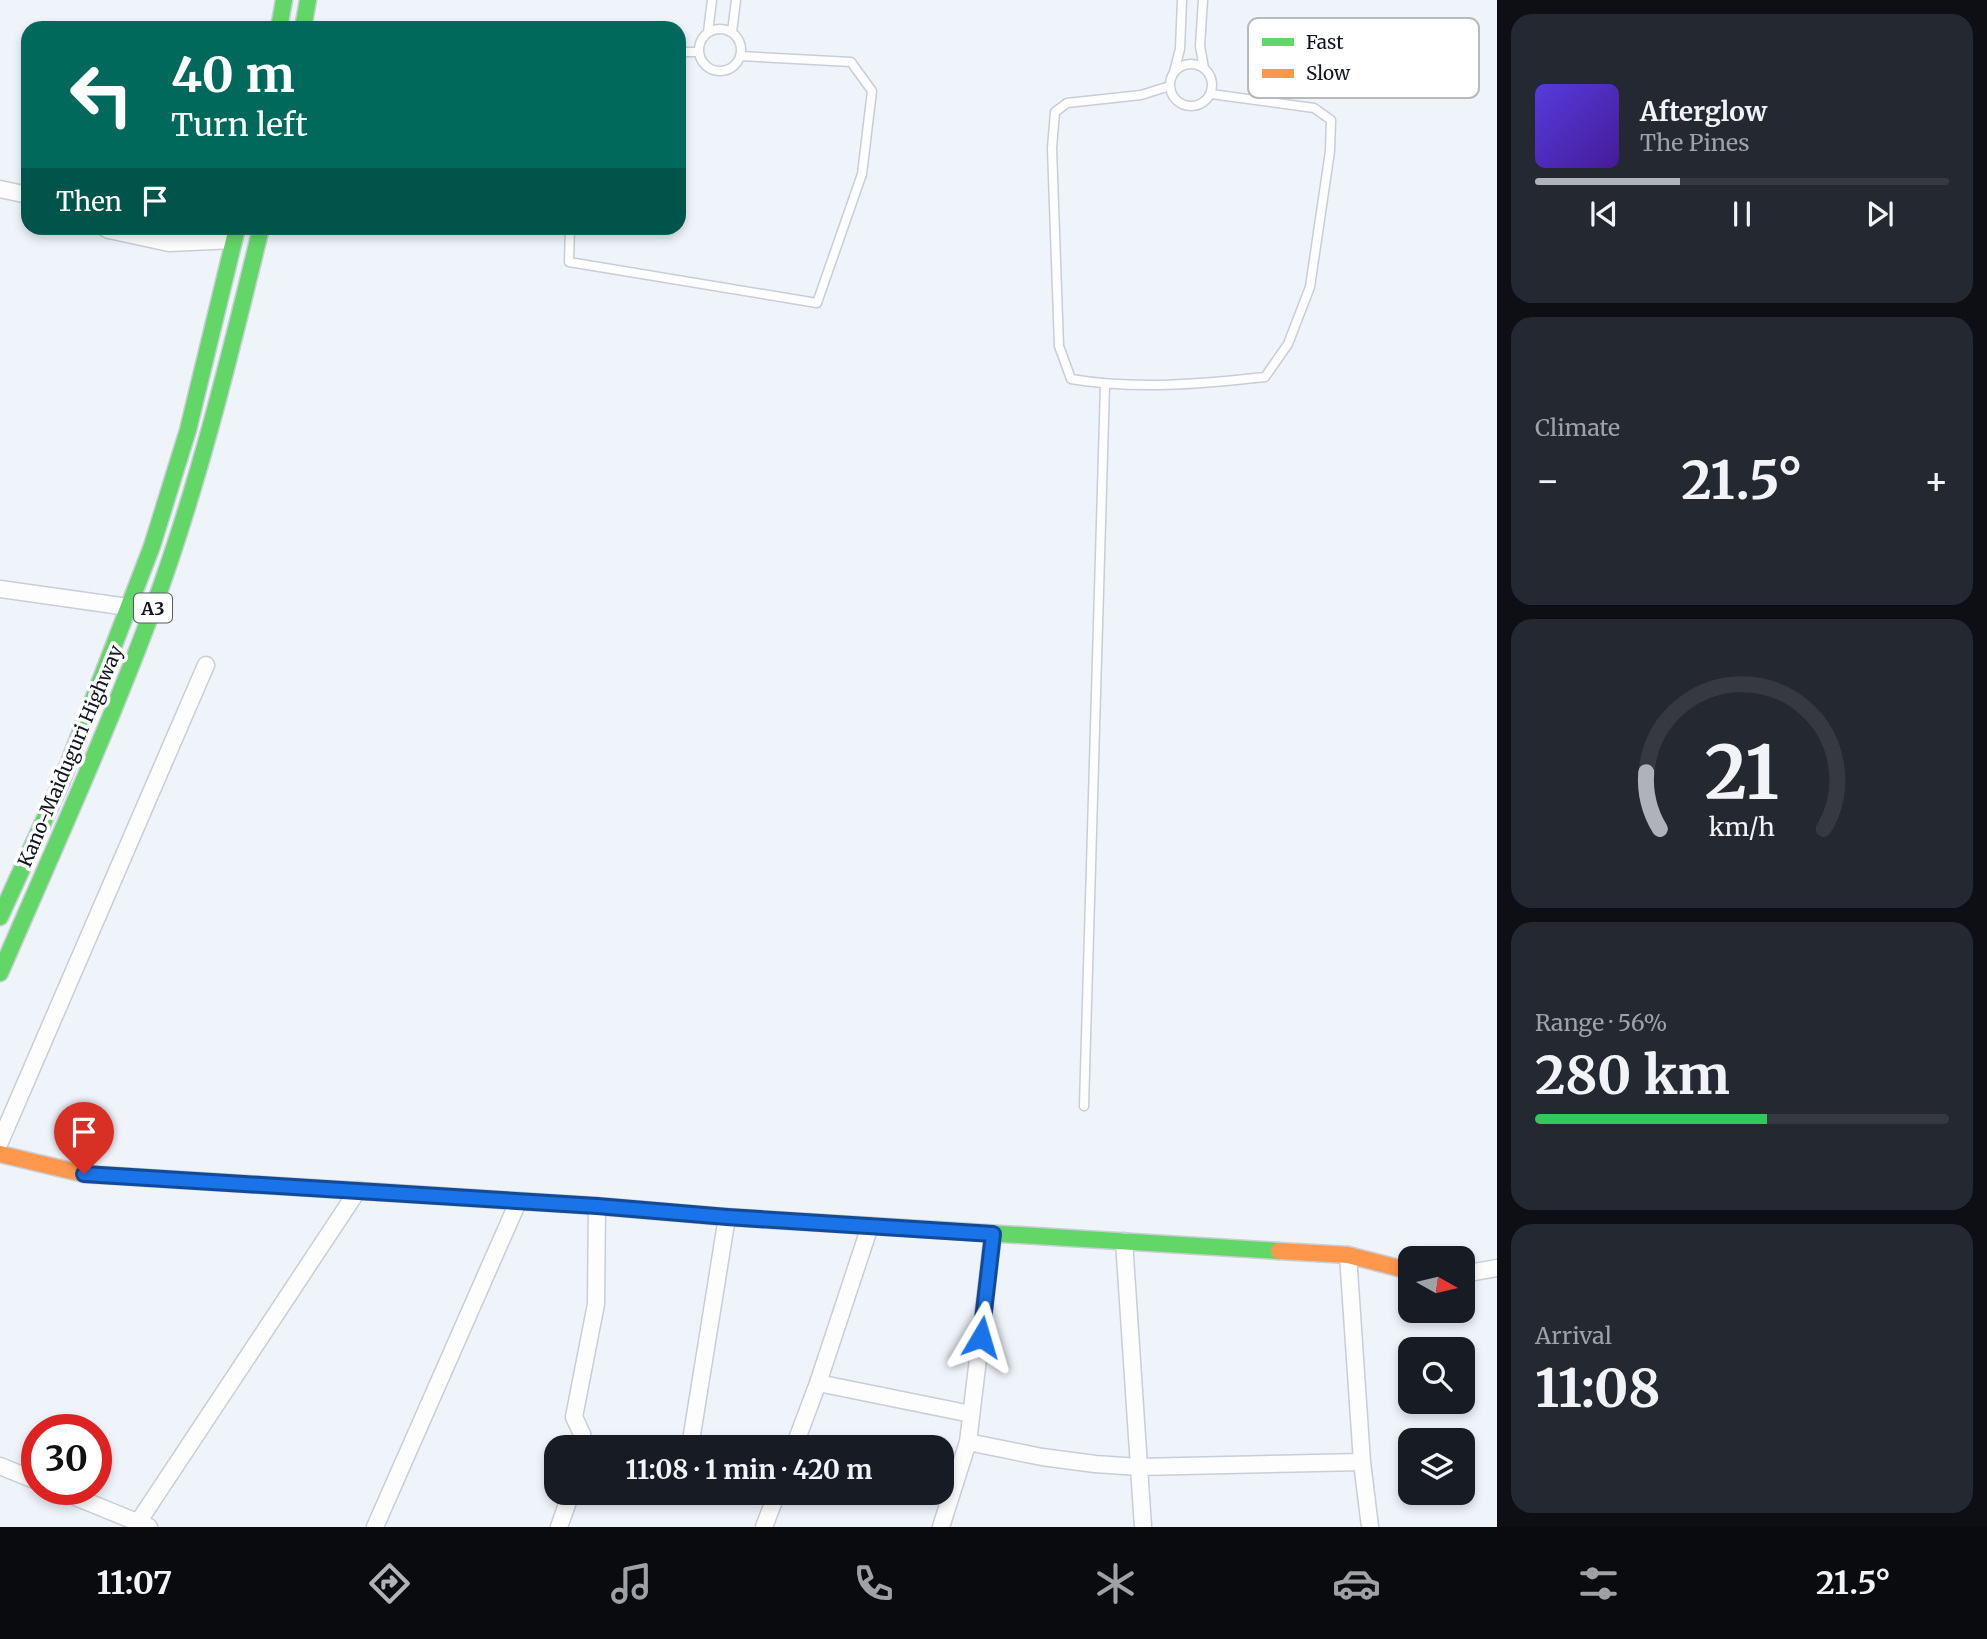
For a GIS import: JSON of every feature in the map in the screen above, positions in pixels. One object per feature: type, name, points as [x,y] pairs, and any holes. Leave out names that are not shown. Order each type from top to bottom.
[{"type":"main road","points":[[280,21],[284,0]]},
{"type":"main road","points":[[304,21],[308,0]]},
{"type":"main road","name":"Kano-Maiduguri Highway","points":[[0,917],[61,783],[152,546],[188,430],[235,235]]},
{"type":"main road","name":"Kano-Maiduguri Highway","points":[[0,973],[81,790],[134,659],[173,552],[209,436],[259,235]]},
{"type":"main road","points":[[0,1154],[84,1174],[1348,1255],[1398,1267]]},
{"type":"street","points":[[0,188],[21,192]]},
{"type":"street","points":[[132,235],[169,243],[228,235]]},
{"type":"street","points":[[0,589],[128,607]]},
{"type":"street","points":[[0,1142],[206,665]]},
{"type":"street","points":[[93,1505],[141,1526],[358,1190]]},
{"type":"street","points":[[375,1527],[519,1202]]},
{"type":"street","points":[[582,1435],[574,1417],[596,1304],[597,1206]]},
{"type":"street","points":[[692,1435],[727,1217]]},
{"type":"street","points":[[798,1435],[870,1226]]},
{"type":"street","points":[[941,1527],[968,1442],[993,1234]]},
{"type":"street","points":[[1124,1241],[1143,1527]]},
{"type":"street","points":[[1348,1255],[1362,1462],[1370,1527]]},
{"type":"street","points":[[1475,1272],[1497,1268]]},
{"type":"street","points":[[818,1383],[971,1414]]},
{"type":"street","points":[[968,1442],[1042,1457],[1139,1467],[1362,1462]]},
{"type":"street","points":[[0,1466],[21,1475]]},
{"type":"street","points":[[559,1527],[567,1505]]},
{"type":"street","points":[[764,1527],[772,1505]]},
{"type":"lane","points":[[708,32],[725,29],[740,43],[740,56],[732,67],[718,71],[705,64],[699,52],[700,44],[708,32],[712,0]]},
{"type":"lane","points":[[732,33],[736,0]]},
{"type":"lane","points":[[1182,0],[1180,49],[1170,86],[1175,100],[1187,107],[1202,104],[1211,94],[1212,79],[1204,68],[1200,46],[1203,0]]},
{"type":"lane","points":[[686,52],[699,52]]},
{"type":"lane","points":[[570,235],[569,262],[817,303],[862,174],[872,91],[851,62],[740,56]]},
{"type":"lane","points":[[1174,72],[1188,64],[1204,68]]},
{"type":"lane","points":[[1170,86],[1141,95],[1067,103],[1055,112],[1052,148],[1059,346],[1071,379],[1105,385],[1191,385],[1265,377],[1287,344],[1310,287],[1330,151],[1331,120],[1314,108],[1211,94]]},
{"type":"lane","points":[[1084,1106],[1105,385]]},
{"type":"traffic: fast","points":[[280,21],[284,0]]},
{"type":"traffic: fast","points":[[304,21],[308,0]]},
{"type":"traffic: fast","points":[[0,917],[61,783],[152,546],[188,430],[235,235]]},
{"type":"traffic: fast","points":[[0,973],[80,790],[154,606],[213,418],[259,235]]},
{"type":"traffic: fast","points":[[378,1192],[727,1217],[1279,1251]]},
{"type":"traffic: slow","points":[[0,1154],[84,1174],[378,1192]]},
{"type":"traffic: slow","points":[[1279,1251],[1348,1255],[1398,1268]]},
{"type":"route","points":[[84,1174],[993,1234],[981,1337]]}]
